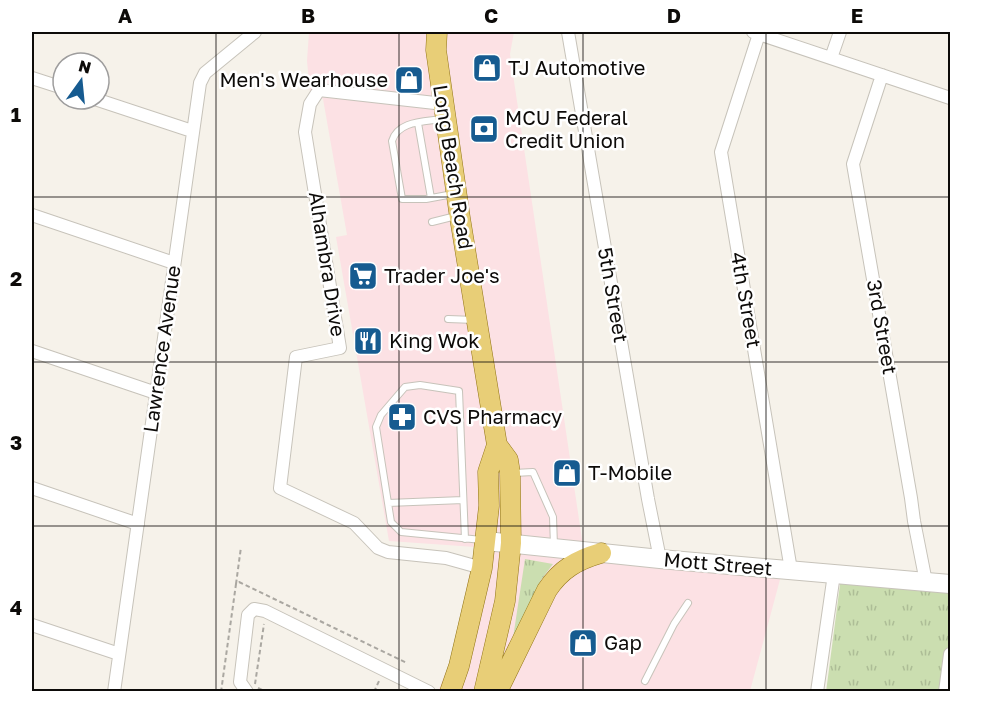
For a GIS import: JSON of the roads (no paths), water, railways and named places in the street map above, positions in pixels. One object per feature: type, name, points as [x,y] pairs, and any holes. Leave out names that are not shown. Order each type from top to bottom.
[{"type":"main road","name":"Long Beach Road","points":[[436,32],[436,50],[460,215],[497,445],[508,460],[510,473],[511,543],[505,601],[494,658],[484,692]]},
{"type":"main road","name":"Long Beach Road","points":[[450,692],[459,666],[482,568],[489,506],[488,472],[497,445]]},
{"type":"main road","name":"Mott Street","points":[[486,541],[660,559],[951,584]]},
{"type":"main road","points":[[497,692],[554,579],[578,561],[601,553]]},
{"type":"street","name":"Lawrence Avenue","points":[[114,692],[200,83],[205,73],[255,32]]},
{"type":"street","name":"5th Street","points":[[568,32],[660,559]]},
{"type":"street","points":[[756,32],[951,98]]},
{"type":"street","name":"4th Street","points":[[756,32],[721,152],[791,570]]},
{"type":"street","points":[[831,58],[840,32]]},
{"type":"street","name":"3rd Street","points":[[882,75],[853,164],[926,582]]},
{"type":"street","points":[[32,78],[51,84]]},
{"type":"street","name":"Alhambra Drive","points":[[445,111],[319,90],[310,104],[306,132],[340,348],[296,357],[280,488],[354,523],[378,548],[388,552],[446,558],[482,568]]},
{"type":"street","points":[[111,104],[192,131]]},
{"type":"street","points":[[32,215],[174,263]]},
{"type":"street","points":[[32,351],[156,393]]},
{"type":"street","points":[[32,488],[138,524]]},
{"type":"street","points":[[818,692],[834,574]]},
{"type":"street","points":[[247,692],[240,682],[248,615],[254,609],[265,611],[429,692]]},
{"type":"street","points":[[32,625],[119,654]]},
{"type":"street","points":[[945,692],[951,654]]},
{"type":"lane","points":[[445,111],[418,123],[401,126],[394,134],[392,141],[397,150],[402,177],[402,199],[457,194]]},
{"type":"lane","points":[[418,123],[418,147],[423,174],[431,198]]},
{"type":"lane","points":[[432,222],[460,215]]},
{"type":"lane","points":[[448,319],[477,320]]},
{"type":"lane","points":[[465,539],[459,391],[420,385],[405,387],[381,415],[376,427],[391,522],[401,532],[465,539],[486,541]]},
{"type":"lane","points":[[510,473],[533,472],[553,517],[554,548]]},
{"type":"lane","points":[[388,503],[463,500]]},
{"type":"lane","points":[[645,681],[674,624],[688,603]]},
{"type":"place","name":"TJ Automotive","points":[[487,68]]},
{"type":"place","name":"Men's Wearhouse","points":[[409,80]]},
{"type":"place","name":"MCU Federal Credit Union","points":[[484,129]]},
{"type":"place","name":"Trader Joe's","points":[[363,276]]},
{"type":"place","name":"King Wok","points":[[368,341]]},
{"type":"place","name":"CVS Pharmacy","points":[[402,417]]},
{"type":"place","name":"T-Mobile","points":[[567,473]]},
{"type":"place","name":"Gap","points":[[583,643]]}]
